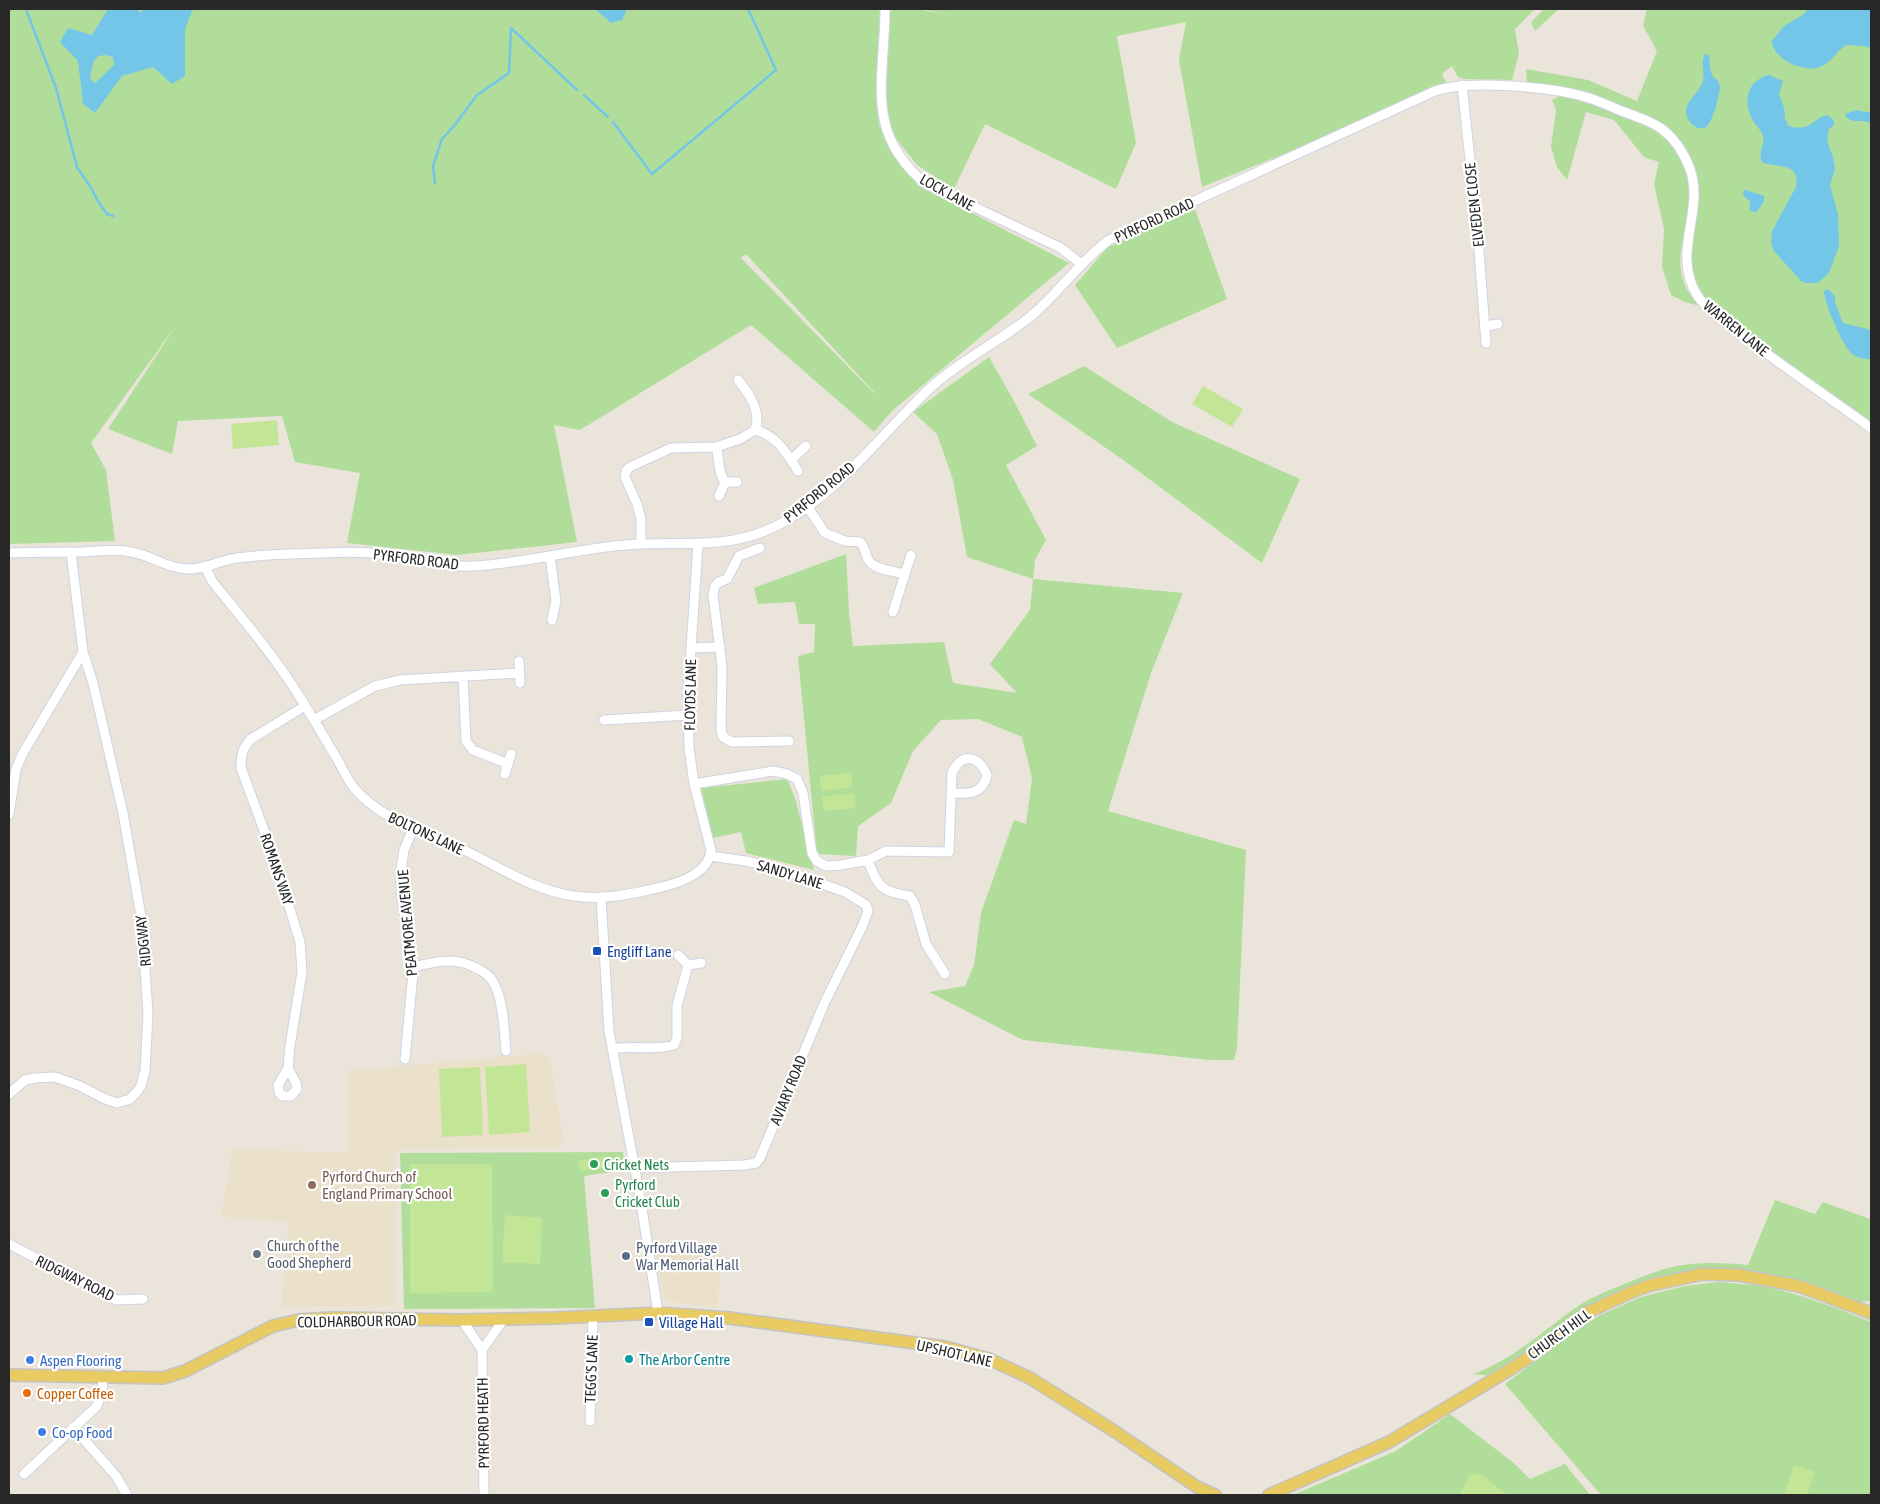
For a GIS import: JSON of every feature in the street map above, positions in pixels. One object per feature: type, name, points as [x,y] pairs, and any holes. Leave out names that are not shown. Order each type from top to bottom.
[{"type":"main road","name":"CHURCH HILL","points":[[1269,1495],[1389,1442],[1511,1369],[1538,1351],[1586,1313],[1651,1285],[1696,1275],[1739,1275],[1799,1286],[1871,1313]]},
{"type":"main road","name":"COLDHARBOUR ROAD","points":[[9,1374],[164,1378],[185,1372],[262,1330],[299,1320],[332,1318],[462,1320],[658,1314]]},
{"type":"main road","name":"UPSHOT LANE","points":[[658,1314],[729,1318],[935,1346],[989,1359],[1030,1378],[1114,1431],[1197,1487],[1215,1495]]},
{"type":"street","name":"LOCK LANE","points":[[884,9],[881,85],[882,114],[891,143],[898,155],[926,184],[1061,248],[1081,264]]},
{"type":"street","name":"PYRFORD ROAD","points":[[9,553],[133,552],[175,567],[190,569],[247,557],[331,552],[372,553],[454,566],[475,566],[589,549],[641,544],[698,545],[721,543],[754,535],[778,526],[807,506],[869,451],[927,391],[955,369],[1007,335],[1046,304],[1081,264],[1102,245],[1117,236],[1435,91],[1462,85]]},
{"type":"street","name":"ELVEDEN CLOSE","points":[[1462,85],[1477,225],[1486,343]]},
{"type":"street","name":"WARREN LANE","points":[[1462,85],[1528,88],[1574,95],[1631,114],[1661,128],[1680,147],[1693,182],[1694,196],[1686,256],[1688,272],[1698,296],[1737,332],[1871,428]]},
{"type":"street","points":[[1485,326],[1498,324]]},
{"type":"street","points":[[641,544],[641,520],[637,504],[625,477],[626,471],[630,466],[671,448],[716,447],[740,439],[755,430],[757,425],[756,414],[753,402],[744,383]]},
{"type":"street","points":[[755,430],[773,438],[798,471]]},
{"type":"street","points":[[791,460],[806,446]]},
{"type":"street","points":[[716,447],[721,476],[725,482]]},
{"type":"street","points":[[725,482],[737,482]]},
{"type":"street","points":[[719,496],[725,482]]},
{"type":"street","points":[[807,506],[820,529],[825,533],[845,541],[860,542],[866,550],[869,561],[874,566],[905,574]]},
{"type":"street","name":"FLOYDS LANE","points":[[698,545],[688,715],[694,784],[709,844],[710,856]]},
{"type":"street","points":[[760,548],[739,556],[727,579],[715,586],[713,595],[722,666],[721,730],[723,737],[732,742],[789,742]]},
{"type":"street","name":"RIDGWAY","points":[[9,1094],[25,1080],[56,1077],[80,1086],[105,1100],[117,1102],[130,1099],[136,1093],[145,1071],[148,1014],[142,922],[123,813],[93,683],[83,652],[71,552]]},
{"type":"street","points":[[893,612],[911,555]]},
{"type":"street","points":[[550,556],[556,601],[552,620]]},
{"type":"street","name":"BOLTONS LANE","points":[[205,566],[212,581],[279,665],[355,789],[385,815],[413,829],[456,846],[548,890],[572,896],[601,898],[675,884],[700,870],[709,860],[710,856]]},
{"type":"street","points":[[691,648],[720,647]]},
{"type":"street","points":[[9,814],[16,769],[83,652]]},
{"type":"street","points":[[518,662],[520,683]]},
{"type":"street","points":[[314,720],[375,686],[400,680],[519,673]]},
{"type":"street","points":[[463,676],[466,741],[473,750],[508,764]]},
{"type":"street","name":"ROMANS WAY","points":[[288,1068],[302,972],[300,942],[286,894],[241,768],[241,759],[245,745],[251,739],[305,706]]},
{"type":"street","points":[[604,720],[688,715]]},
{"type":"street","points":[[505,774],[511,754]]},
{"type":"street","points":[[694,784],[773,771],[787,774],[796,779],[803,793],[812,853],[817,861],[826,866],[841,866],[868,860],[886,851],[949,852],[952,773],[956,764],[962,759],[971,758],[980,762],[987,775],[985,783],[980,790],[968,794],[952,793]]},
{"type":"street","name":"PEATMORE AVENUE","points":[[405,1059],[402,1049],[413,967],[400,870],[404,850],[413,829]]},
{"type":"street","name":"SANDY LANE","points":[[710,856],[746,861],[780,869],[845,892],[866,905]]},
{"type":"street","points":[[868,860],[874,876],[880,885],[889,892],[910,896],[915,904],[926,944],[946,974]]},
{"type":"street","points":[[601,898],[606,990],[612,1049],[641,1202],[658,1314]]},
{"type":"street","name":"AVIARY ROAD","points":[[634,1168],[745,1165],[756,1163],[760,1158],[824,1004],[862,927],[868,911],[866,905]]},
{"type":"street","points":[[678,955],[688,965]]},
{"type":"street","points":[[413,967],[450,960],[463,962],[491,978],[497,988],[501,1005],[500,1040],[506,1051]]},
{"type":"street","points":[[688,965],[701,963]]},
{"type":"street","points":[[612,1049],[625,1046],[655,1048],[674,1046],[677,1038],[677,1006],[688,965]]},
{"type":"street","name":"RIDGWAY ROAD","points":[[9,1244],[116,1300],[143,1299]]},
{"type":"street","name":"TEGG'S LANE","points":[[590,1422],[593,1317]]},
{"type":"street","points":[[462,1320],[482,1350],[504,1319]]},
{"type":"street","name":"PYRFORD HEATH","points":[[482,1350],[484,1495]]},
{"type":"street","points":[[24,1474],[97,1406],[102,1390],[103,1377]]},
{"type":"street","points":[[73,1427],[116,1476],[127,1495]]},
{"type":"shaded area","name":"Pyrford Church of England Primary School","points":[[542,1053],[550,1057],[563,1139],[557,1148],[397,1150],[396,1306],[281,1307],[288,1223],[221,1216],[232,1149],[348,1153],[348,1071]]},
{"type":"shaded area","points":[[696,1246],[721,1246],[718,1308],[665,1301],[655,1250]]},
{"type":"green space","points":[[9,9],[880,9],[876,88],[879,125],[895,158],[918,185],[1069,263],[892,411],[874,432],[751,325],[580,430],[554,425],[577,542],[457,555],[347,543],[360,473],[295,462],[282,416],[178,421],[172,454],[108,429],[177,324],[91,443],[106,470],[115,541],[9,544]],"holes":[[[746,254],[875,394],[741,258]]]},
{"type":"green space","points":[[890,9],[916,9],[948,15],[921,9],[1535,9],[1515,29],[1519,54],[1512,80],[1464,79],[1458,77],[1452,66],[1442,74],[1446,83],[1289,152],[1202,187],[1179,60],[1186,22],[1117,36],[1136,143],[1116,189],[985,124],[954,189],[917,165],[885,125]]},
{"type":"green space","points":[[1544,9],[1559,9],[1535,31],[1531,22]]},
{"type":"green space","points":[[1647,9],[1871,9],[1871,425],[1739,329],[1710,305],[1699,292],[1689,266],[1697,195],[1696,176],[1683,144],[1663,124],[1527,83],[1526,69],[1588,80],[1637,101],[1657,51],[1643,26]]},
{"type":"green space","points":[[1560,96],[1601,106],[1623,114],[1644,124],[1662,136],[1677,151],[1686,169],[1690,191],[1680,264],[1689,292],[1700,306],[1685,302],[1671,295],[1662,267],[1664,229],[1654,184],[1659,162],[1644,157],[1614,120],[1586,112],[1567,180],[1557,167],[1551,147],[1556,110],[1552,100]]},
{"type":"green space","points":[[1195,209],[1227,299],[1117,348],[1075,285],[1108,247]]},
{"type":"green space","points":[[989,357],[1037,446],[1006,465],[1046,540],[1035,560],[1033,579],[967,557],[953,480],[937,434],[913,412]]},
{"type":"green space","points":[[1084,366],[1172,422],[1300,479],[1262,563],[1129,464],[1028,394]]},
{"type":"green space","points":[[1203,386],[1243,409],[1232,427],[1192,404]]},
{"type":"green space","points":[[277,420],[279,445],[233,449],[231,424]]},
{"type":"green space","points":[[846,554],[853,646],[944,642],[953,683],[1017,693],[990,664],[1030,610],[1033,579],[1183,593],[1151,673],[1108,811],[1246,850],[1237,1048],[1234,1060],[1209,1060],[1023,1040],[929,992],[965,986],[974,965],[981,913],[1014,820],[1026,824],[1032,778],[1022,737],[978,719],[941,720],[913,751],[891,803],[858,826],[856,856],[817,854],[798,656],[814,652],[815,624],[799,624],[795,602],[758,604],[754,588]]},
{"type":"green space","points":[[851,773],[853,787],[821,791],[820,776]]},
{"type":"green space","points":[[787,779],[795,798],[814,870],[746,853],[741,832],[713,838],[701,788]]},
{"type":"green space","points":[[854,793],[856,808],[824,811],[822,797]]},
{"type":"green space","points":[[526,1064],[530,1132],[489,1135],[485,1067]]},
{"type":"green space","points":[[480,1067],[483,1135],[442,1137],[439,1069]]},
{"type":"green space","points":[[623,1152],[625,1170],[584,1176],[595,1308],[404,1309],[400,1153]]},
{"type":"green space","name":"Cricket Nets","points":[[608,1157],[610,1167],[580,1171],[578,1161]]},
{"type":"green space","points":[[410,1164],[492,1164],[493,1292],[410,1293]]},
{"type":"green space","points":[[1775,1200],[1815,1214],[1823,1202],[1870,1219],[1871,1209],[1871,1301],[1857,1302],[1747,1273],[1636,1288],[1494,1376],[1473,1374],[1500,1362],[1536,1338],[1571,1311],[1602,1293],[1658,1271],[1680,1265],[1714,1263],[1748,1265]]},
{"type":"green space","points":[[505,1215],[542,1218],[540,1264],[502,1262]]},
{"type":"green space","points":[[1719,1282],[1753,1285],[1784,1291],[1828,1305],[1871,1322],[1871,1495],[1601,1495],[1505,1384],[1582,1326],[1600,1315],[1641,1297],[1684,1286]]},
{"type":"green space","points":[[1450,1414],[1515,1464],[1530,1479],[1565,1464],[1590,1495],[1293,1495],[1396,1451]]},
{"type":"green space","points":[[1794,1465],[1815,1472],[1807,1495],[1784,1495]]},
{"type":"green space","points":[[1476,1473],[1484,1476],[1506,1495],[1459,1495],[1469,1476]]},
{"type":"water","points":[[108,9],[138,9],[140,13],[145,9],[193,9],[185,29],[185,76],[172,84],[153,67],[122,76],[95,113],[83,104],[78,61],[60,42],[68,28],[92,35]],"holes":[[[106,55],[113,57],[114,65],[95,83],[90,79],[93,63],[98,56]]]},
{"type":"water","points":[[595,9],[627,9],[622,20],[611,23]]},
{"type":"water","points":[[1808,9],[1871,9],[1871,48],[1846,45],[1826,64],[1816,68],[1800,67],[1784,60],[1774,48],[1772,41],[1784,26],[1803,15]]},
{"type":"water","points":[[1705,54],[1709,55],[1712,75],[1718,81],[1720,87],[1711,120],[1706,127],[1699,128],[1695,127],[1687,118],[1686,111],[1703,81]]},
{"type":"water","points":[[1769,75],[1783,81],[1779,95],[1784,107],[1785,119],[1789,126],[1807,126],[1827,115],[1834,120],[1834,125],[1829,129],[1827,141],[1835,169],[1830,185],[1838,214],[1839,246],[1829,273],[1818,283],[1801,281],[1774,251],[1771,244],[1772,231],[1796,187],[1797,180],[1796,175],[1789,168],[1762,162],[1761,151],[1764,139],[1749,112],[1747,98],[1756,81]]},
{"type":"water","points":[[1856,110],[1871,113],[1871,137],[1870,123],[1846,117],[1845,114]]},
{"type":"water","points":[[1746,190],[1764,196],[1764,201],[1757,212],[1750,211],[1750,201],[1743,193]]},
{"type":"water","points":[[1828,289],[1835,296],[1835,303],[1843,323],[1871,330],[1871,359],[1857,357],[1850,352],[1834,323],[1827,304],[1824,291]]},
{"type":"waterway","points":[[26,9],[56,88],[77,167],[107,214],[113,216]]},
{"type":"waterway","points":[[613,122],[652,174],[776,70],[748,9]]},
{"type":"waterway","points":[[511,28],[577,90]]},
{"type":"waterway","points":[[435,183],[433,166],[442,139],[477,95],[509,73],[511,28]]},
{"type":"waterway","points":[[584,95],[608,117]]},
{"type":"place","name":"Engliff Lane","points":[[597,951]]},
{"type":"place","name":"Cricket Nets","points":[[594,1164]]},
{"type":"place","name":"Pyrford Church of England Primary School","points":[[312,1185]]},
{"type":"place","name":"Pyrford Cricket Club","points":[[605,1193]]},
{"type":"place","name":"Church of the Good Shepherd","points":[[257,1254]]},
{"type":"place","name":"Pyrford Village War Memorial Hall","points":[[626,1256]]},
{"type":"place","name":"Village Hall","points":[[649,1322]]},
{"type":"place","name":"The Arbor Centre","points":[[629,1359]]},
{"type":"place","name":"Aspen Flooring","points":[[30,1360]]},
{"type":"place","name":"Copper Coffee","points":[[27,1393]]},
{"type":"place","name":"Co-op Food","points":[[42,1432]]}]
